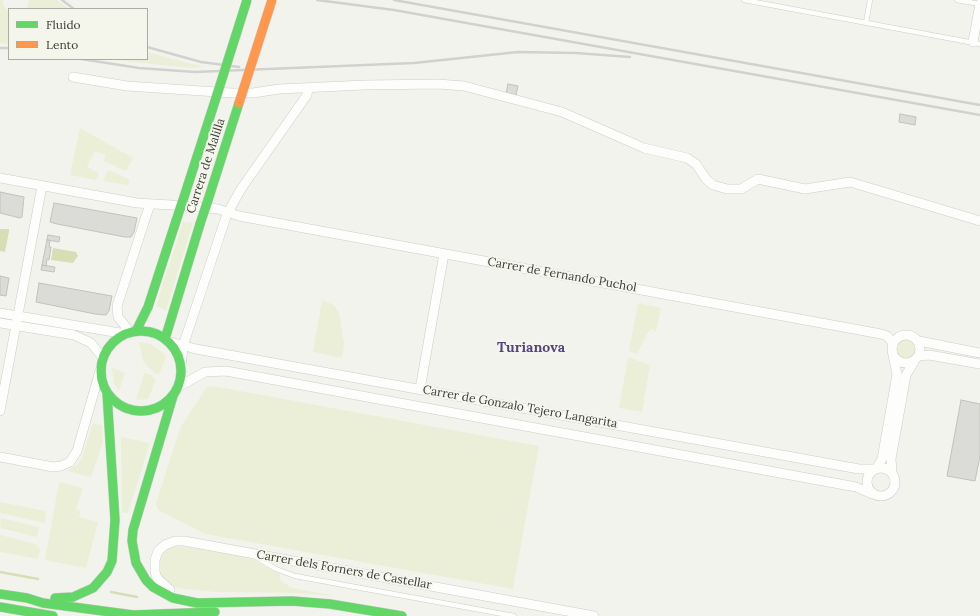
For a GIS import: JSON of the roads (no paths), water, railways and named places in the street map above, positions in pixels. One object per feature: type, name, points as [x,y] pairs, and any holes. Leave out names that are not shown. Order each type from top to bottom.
[{"type":"main road","name":"Carrera de Malilla","points":[[130,332],[148,307],[247,0]]},
{"type":"main road","name":"Carrera de Malilla","points":[[166,340],[200,224],[272,0]]},
{"type":"main road","points":[[173,396],[163,405],[152,410],[139,411],[126,409],[115,402],[107,393],[102,382],[100,371],[102,358],[112,344],[130,332],[146,331],[166,340],[174,348],[181,366],[178,387],[173,396],[134,530],[133,548],[136,563],[146,580],[162,593],[184,600],[213,603],[254,601],[330,604],[402,616]]},
{"type":"main road","points":[[0,594],[27,598],[62,598],[83,593],[101,580],[112,561],[115,520],[107,393]]},
{"type":"main road","points":[[27,598],[42,603],[107,612],[153,616],[266,608],[315,608],[330,604]]},
{"type":"main road","points":[[0,608],[53,616]]},
{"type":"street","points":[[976,43],[980,4]]},
{"type":"street","points":[[74,77],[127,86],[232,93],[254,93],[279,89],[414,84],[464,86],[562,112],[644,148],[687,158],[696,164],[706,179],[713,185],[720,187],[741,189],[758,179],[805,188],[850,182],[980,221]]},
{"type":"street","points":[[181,366],[183,346],[227,214],[241,189],[307,95],[308,88]]},
{"type":"street","name":"Carrer de Fernando Puchol","points":[[0,178],[150,204],[218,209],[227,214],[881,334],[887,336],[893,343]]},
{"type":"street","points":[[0,411],[42,186]]},
{"type":"street","points":[[130,332],[118,317],[117,306],[150,204]]},
{"type":"street","points":[[420,389],[444,254]]},
{"type":"street","points":[[0,312],[17,316],[130,332]]},
{"type":"street","points":[[0,323],[81,338],[96,347],[102,358]]},
{"type":"street","points":[[919,341],[921,350],[906,375],[891,459],[895,485],[890,493],[882,497],[872,494],[866,481],[867,476],[875,469],[882,459],[897,374],[892,354],[893,343],[898,337],[907,334],[912,335],[919,341],[980,354]]},
{"type":"street","name":"Carrer de Gonzalo Tejero Langarita","points":[[166,340],[183,346],[859,470],[875,469]]},
{"type":"street","points":[[892,354],[899,362],[909,363],[929,355],[980,364]]},
{"type":"street","points":[[0,457],[53,467],[61,466],[70,462],[77,451],[100,371]]},
{"type":"street","name":"Carrer de Gonzalo Tejero Langarita","points":[[178,387],[205,372],[226,371],[856,487],[872,494]]},
{"type":"street","points":[[875,469],[884,468],[892,472]]},
{"type":"street","name":"Carrer dels Forners de Castellar","points":[[184,600],[165,586],[157,578],[155,572],[156,556],[165,545],[175,541],[184,541],[594,616]]},
{"type":"lane","points":[[744,0],[758,1],[976,43]]},
{"type":"lane","points":[[866,23],[870,0]]},
{"type":"lane","points":[[957,0],[980,4]]},
{"type":"lane","points":[[248,553],[276,569],[296,576],[514,616]]},
{"type":"waterway","points":[[0,572],[38,579]]},
{"type":"waterway","points":[[111,592],[137,597]]},
{"type":"railway","points":[[62,0],[73,8]]},
{"type":"railway","points":[[317,0],[394,10],[980,115]]},
{"type":"railway","points":[[394,0],[980,105]]},
{"type":"railway","points":[[148,47],[201,62],[239,67]]},
{"type":"railway","points":[[0,48],[8,48]]},
{"type":"railway","points":[[87,60],[139,68],[195,72],[414,63],[518,52],[576,53],[630,57]]},
{"type":"district","name":"Turianova","points":[[531,348]]}]
